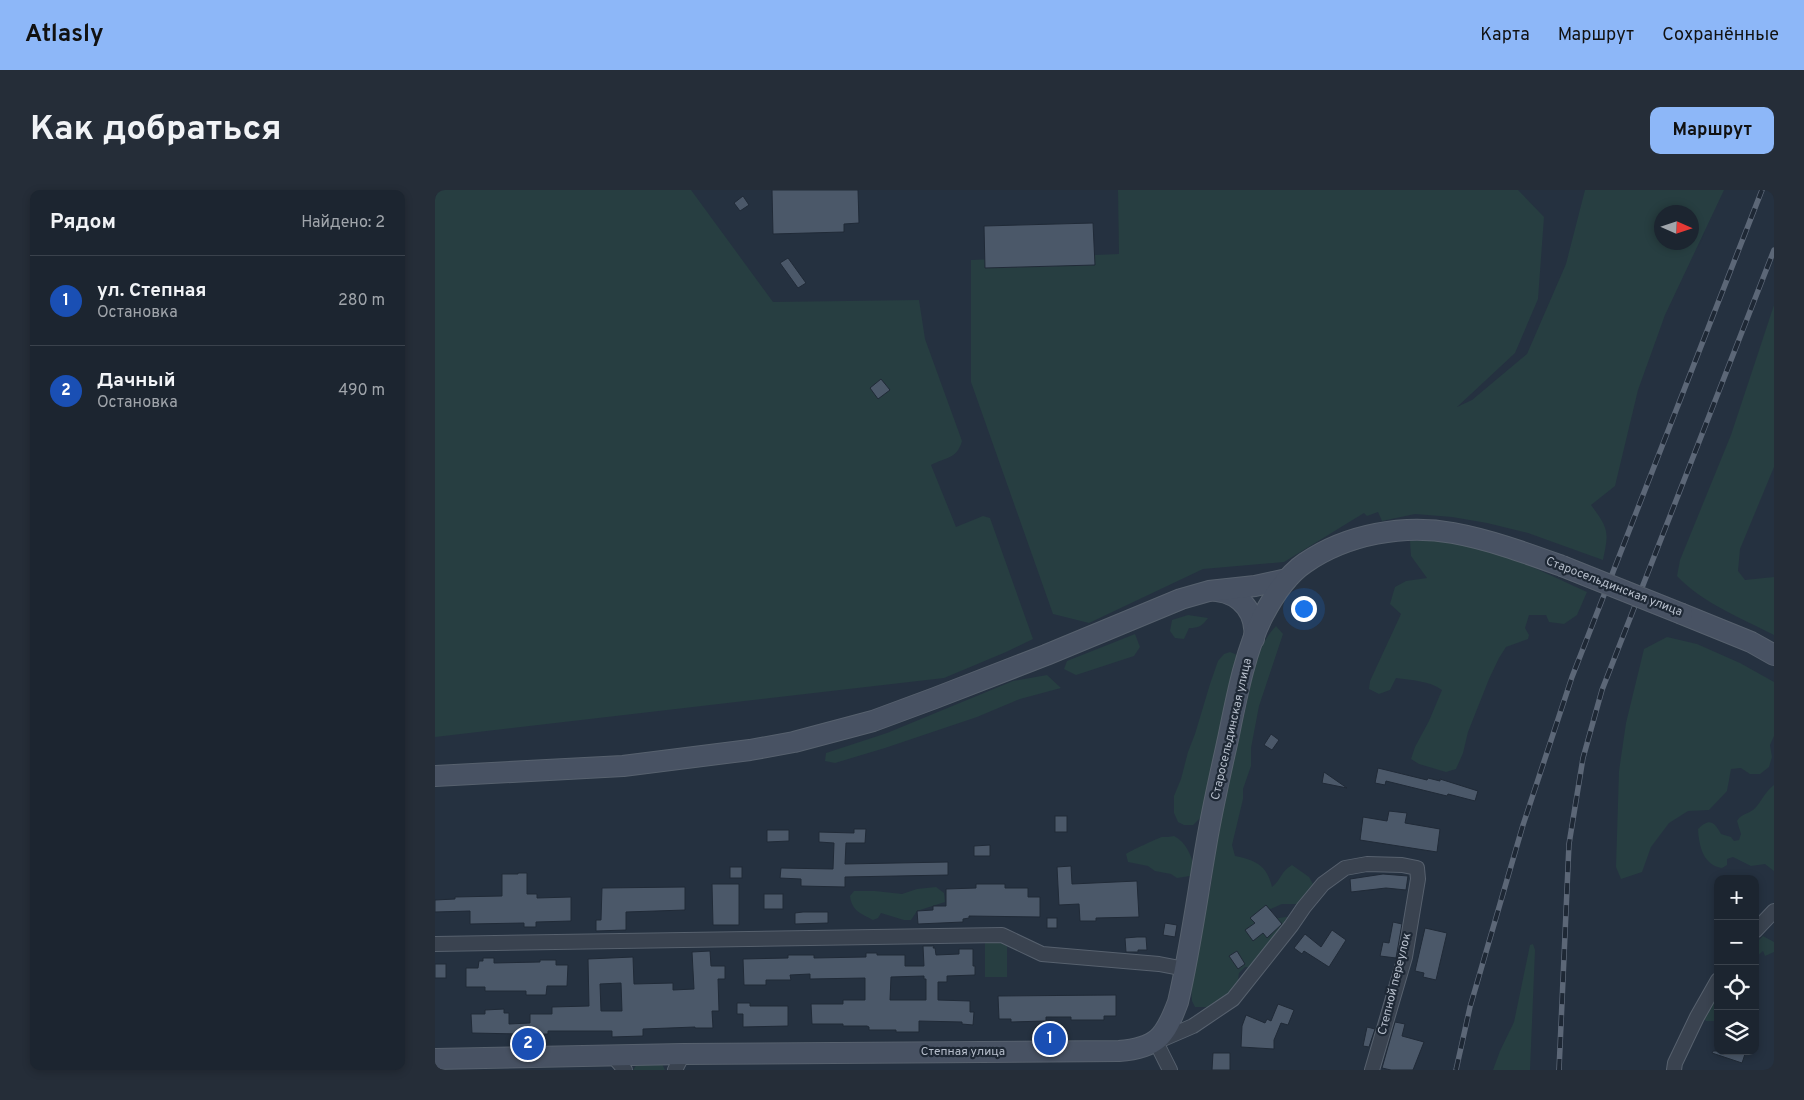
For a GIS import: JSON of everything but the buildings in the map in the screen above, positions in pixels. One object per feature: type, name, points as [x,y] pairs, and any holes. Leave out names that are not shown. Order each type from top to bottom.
[{"type":"main road","name":"Старосельдинская улица","points":[[1156,1042],[1170,1023],[1178,1002],[1206,844],[1236,702],[1254,641],[1263,616],[1287,579],[1304,563],[1338,545],[1368,535],[1396,531],[1451,533],[1511,548],[1561,566],[1751,642],[1774,655]]},
{"type":"main road","points":[[435,776],[623,766],[750,750],[830,733],[873,721],[935,698],[1046,655],[1181,599],[1209,591],[1255,586],[1287,579]]},
{"type":"main road","points":[[1209,591],[1224,592],[1239,599],[1249,611],[1254,623],[1254,641]]},
{"type":"main road","name":"Степная улица","points":[[435,1059],[619,1063],[679,1062],[1119,1051],[1156,1042]]},
{"type":"street","name":"Степная улица","points":[[1156,1042],[1193,1026],[1233,999],[1323,884],[1345,868],[1367,864],[1402,865],[1417,868]]},
{"type":"street","name":"Степной переулок","points":[[1372,1070],[1405,957],[1418,879],[1417,868]]},
{"type":"street","points":[[1759,927],[1774,911]]},
{"type":"street","points":[[435,944],[1002,935],[1041,954],[1185,968]]},
{"type":"street","points":[[1674,1070],[1675,1063],[1697,1017],[1714,987]]},
{"type":"street","points":[[1156,1042],[1170,1070]]},
{"type":"green space","points":[[435,190],[691,190],[773,302],[919,300],[925,339],[962,441],[954,454],[931,465],[956,527],[983,516],[990,518],[1033,639],[944,678],[435,737]]},
{"type":"green space","points":[[1118,190],[1518,190],[1544,217],[1538,299],[1515,353],[1457,407],[1472,400],[1527,354],[1566,264],[1585,190],[1724,190],[1699,243],[1699,205],[1654,205],[1654,250],[1696,250],[1665,315],[1638,390],[1615,486],[1591,505],[1606,531],[1607,537],[1603,560],[1528,533],[1487,523],[1452,517],[1415,514],[1382,521],[1378,512],[1367,516],[1364,513],[1284,562],[1203,569],[1089,623],[1053,614],[971,382],[971,260],[1119,254]]},
{"type":"green space","points":[[1774,305],[1774,467],[1740,549],[1738,571],[1745,580],[1774,577],[1774,635],[1710,602],[1677,576],[1680,560],[1731,435]]},
{"type":"green space","points":[[1410,541],[1451,542],[1490,551],[1523,563],[1587,592],[1577,615],[1564,624],[1549,622],[1546,615],[1529,615],[1525,628],[1529,635],[1528,639],[1506,647],[1499,658],[1468,732],[1463,753],[1456,769],[1446,772],[1419,764],[1411,759],[1442,690],[1426,683],[1396,678],[1390,690],[1379,694],[1369,689],[1370,681],[1401,614],[1390,604],[1395,587],[1406,581],[1427,578],[1411,556]]},
{"type":"green space","points":[[1188,615],[1208,618],[1200,626],[1189,628],[1184,639],[1175,638],[1170,631],[1172,620]]},
{"type":"green space","points":[[1276,626],[1283,634],[1259,706],[1251,748],[1251,766],[1243,789],[1243,799],[1232,845],[1235,856],[1249,859],[1267,873],[1272,887],[1285,870],[1292,865],[1309,877],[1313,884],[1299,904],[1282,904],[1268,910],[1272,919],[1293,916],[1254,968],[1245,967],[1239,973],[1237,988],[1233,989],[1211,1007],[1195,1007],[1192,1001],[1191,987],[1203,906],[1210,891],[1230,776],[1259,653],[1269,634]]},
{"type":"green space","points":[[1135,634],[1140,647],[1134,656],[1076,675],[1064,669],[1067,661]]},
{"type":"green space","points":[[1667,637],[1697,644],[1740,663],[1774,682],[1774,736],[1770,745],[1772,757],[1769,767],[1760,774],[1750,774],[1741,768],[1731,769],[1727,791],[1709,810],[1688,811],[1669,823],[1651,847],[1642,872],[1621,879],[1616,867],[1619,771],[1626,723],[1644,649]]},
{"type":"green space","points":[[1230,652],[1239,658],[1202,816],[1193,825],[1184,825],[1178,822],[1174,813],[1174,796],[1218,661],[1224,654]]},
{"type":"green space","points":[[1047,675],[1061,688],[1020,699],[977,717],[885,748],[835,763],[825,761],[826,753],[887,733],[1013,681]]},
{"type":"green space","points":[[1774,785],[1774,871],[1765,864],[1751,866],[1733,857],[1727,859],[1727,865],[1722,868],[1710,863],[1703,854],[1698,829],[1705,823],[1711,822],[1721,834],[1731,837],[1734,841],[1739,840],[1741,834],[1737,821],[1756,808],[1767,791]]},
{"type":"green space","points":[[1174,836],[1187,849],[1195,868],[1190,876],[1177,878],[1171,874],[1155,871],[1148,866],[1128,862],[1126,854],[1159,838]]},
{"type":"green space","points":[[936,887],[944,893],[945,902],[917,911],[911,920],[904,920],[881,913],[878,918],[873,920],[855,908],[850,896],[854,891],[902,894],[917,889]]},
{"type":"green space","points":[[1763,936],[1774,942],[1774,952],[1765,956],[1763,951],[1759,954],[1759,940]]},
{"type":"green space","points":[[985,940],[1007,940],[1007,977],[985,977]]},
{"type":"green space","points":[[1533,944],[1535,950],[1530,1070],[1493,1070],[1514,1022],[1530,945]]},
{"type":"green space","points":[[1714,997],[1714,1021],[1706,1021],[1702,1016]]},
{"type":"green space","points":[[637,1064],[662,1064],[665,1070],[633,1070]]},
{"type":"railway","points":[[1456,1070],[1470,1007],[1523,825],[1572,677],[1762,190]]},
{"type":"railway","points":[[1559,1070],[1569,844],[1583,758],[1602,690],[1774,250]]},
{"type":"place","name":"ул. Степная","points":[[1050,1039]]},
{"type":"place","name":"Дачный","points":[[528,1044]]}]
